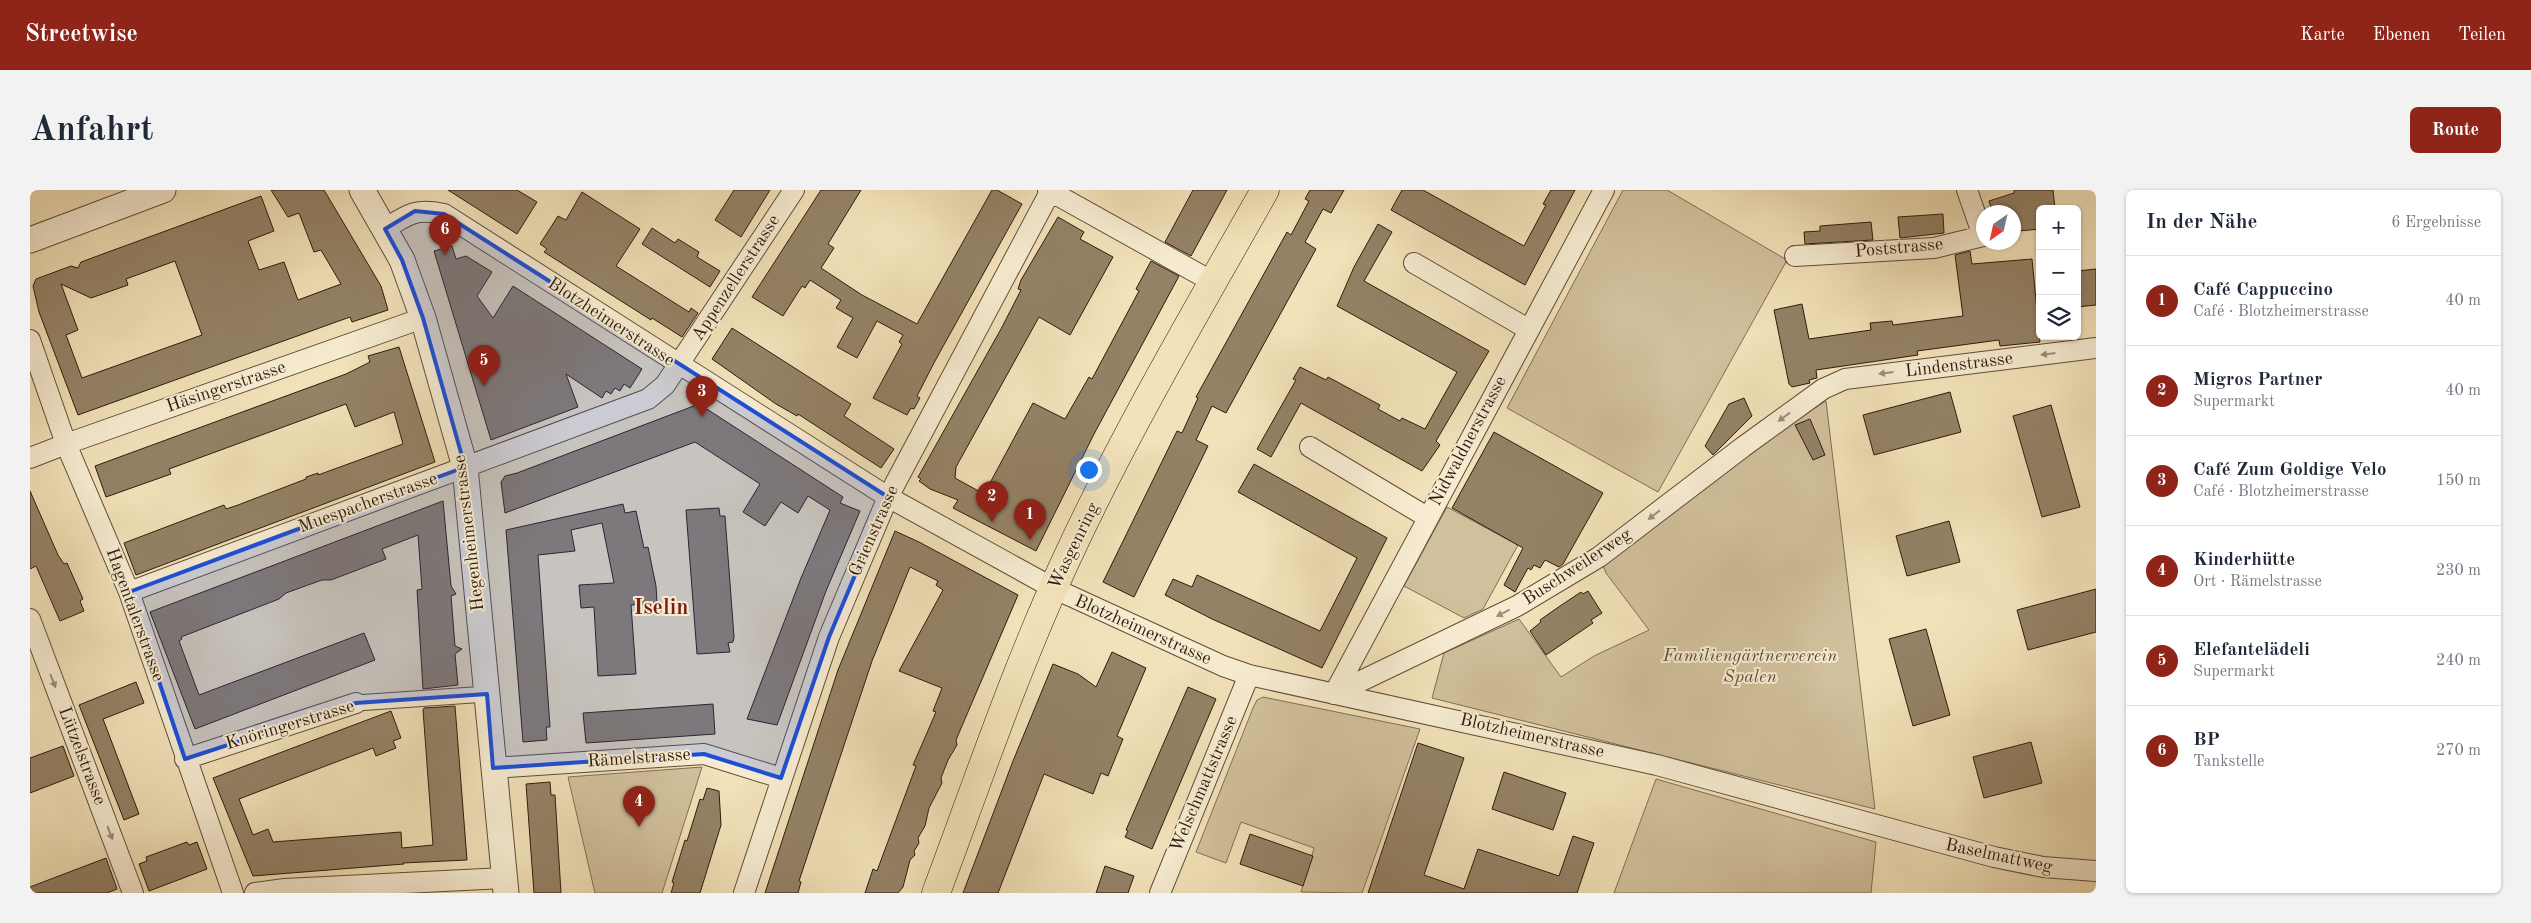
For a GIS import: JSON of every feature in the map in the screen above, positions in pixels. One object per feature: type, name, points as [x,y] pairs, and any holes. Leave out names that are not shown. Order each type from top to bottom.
[{"type":"main road","name":"Wasgenring","points":[[936,893],[1053,588],[1112,467],[1265,190]]},
{"type":"street","name":"Hegenheimerstrasse","points":[[362,190],[402,260],[423,318],[465,467],[505,886]]},
{"type":"street","name":"Appenzellerstrasse","points":[[679,366],[794,190]]},
{"type":"street","points":[[1050,190],[1214,282]]},
{"type":"street","name":"Grienstrasse","points":[[744,893],[829,636],[888,497],[1050,190]]},
{"type":"street","name":"Nidwaldnerstrasse","points":[[1334,694],[1427,517],[1604,190]]},
{"type":"street","name":"Poststrasse","points":[[1795,256],[1934,248],[1983,236],[1967,190]]},
{"type":"street","points":[[30,240],[159,191]]},
{"type":"street","name":"Blotzheimerstrasse","points":[[385,229],[415,211],[444,214],[679,366],[888,497],[1053,588],[1249,676],[1657,765],[1806,805],[1902,834]]},
{"type":"street","points":[[1414,263],[1528,329]]},
{"type":"street","name":"Häsingerstrasse","points":[[30,458],[423,318]]},
{"type":"street","name":"Hagentalerstrasse","points":[[30,340],[66,444],[129,592],[185,759],[233,893]]},
{"type":"street","name":"Lindenstrasse","points":[[1824,389],[1845,379],[1858,376],[2096,348]]},
{"type":"street","name":"Muespacherstrasse","points":[[129,592],[648,398],[665,385],[679,366]]},
{"type":"street","name":"Buschweilerweg","points":[[1334,694],[1517,606],[1599,557],[1743,447],[1824,389]]},
{"type":"street","points":[[1310,447],[1427,517]]},
{"type":"street","name":"Lützelstrasse","points":[[30,618],[133,893]]},
{"type":"street","name":"Welschmattstrasse","points":[[1160,893],[1249,676]]},
{"type":"street","name":"Knöringerstrasse","points":[[185,759],[356,703],[487,694]]},
{"type":"street","name":"Rämelstrasse","points":[[493,768],[704,754],[781,778]]},
{"type":"street","name":"Baselmattweg","points":[[1902,834],[2043,867],[2096,871]]},
{"type":"street","points":[[255,893],[286,889],[505,886]]},
{"type":"highlighted area","points":[[415,211],[444,214],[888,497],[829,637],[781,778],[704,754],[493,768],[487,694],[356,703],[185,759],[129,592],[465,467],[423,318],[402,260],[385,229]]},
{"type":"green space","points":[[1623,190],[1667,190],[1787,260],[1658,492],[1507,408]]},
{"type":"green space","name":"Familiengärtnerverein Spalen","points":[[1826,401],[1875,809],[1432,698],[1444,653],[1519,619],[1561,677],[1594,656],[1649,630],[1606,573],[1602,563],[1786,426]]},
{"type":"green space","points":[[1447,507],[1518,545],[1483,609],[1464,618],[1404,586]]},
{"type":"green space","points":[[1263,697],[1420,729],[1362,893],[1301,892],[1314,848],[1241,822],[1226,863],[1196,852],[1253,708],[1257,700]]},
{"type":"green space","points":[[702,767],[662,893],[595,893],[568,777]]},
{"type":"green space","points":[[1656,779],[1876,842],[1871,893],[1614,893]]},
{"type":"building","points":[[271,190],[324,190],[381,286],[388,310],[352,322],[350,317],[78,415],[39,312],[33,286],[36,279],[71,266],[78,268],[81,262],[261,196],[274,231],[248,241],[259,270],[284,262],[298,300],[341,284],[321,250],[314,252],[299,213],[288,217]],"holes":[[[175,261],[202,335],[82,378],[66,335],[78,330],[61,284],[91,298],[128,285],[126,279]]]},
{"type":"building","points":[[448,190],[517,190],[537,202],[517,234]]},
{"type":"building","points":[[734,190],[770,190],[741,237],[715,220]]},
{"type":"building","points":[[821,190],[861,190],[828,244],[834,248],[821,268],[862,295],[917,324],[992,190],[997,190],[1022,204],[935,361],[917,396],[920,398],[914,409],[911,408],[907,415],[873,398],[902,344],[899,342],[903,335],[877,321],[857,358],[837,347],[853,318],[836,308],[841,300],[810,280],[805,288],[802,286],[783,316],[752,297]]},
{"type":"building","points":[[1193,190],[1227,190],[1191,256],[1165,242]]},
{"type":"building","points":[[1310,190],[1344,190],[1331,213],[1323,209],[1305,242],[1316,249],[1226,413],[1212,406],[1196,440],[1208,446],[1134,597],[1103,582],[1177,431],[1182,433],[1198,398],[1196,397],[1287,232],[1291,235],[1309,201],[1305,199]]},
{"type":"building","points":[[1402,190],[1423,190],[1524,246],[1546,205],[1543,204],[1551,190],[1575,190],[1525,285],[1391,210]]},
{"type":"building","points":[[2014,190],[2053,190],[2055,205],[2036,205],[2036,229],[2021,231],[2021,205],[1990,205],[1989,201],[2014,193]]},
{"type":"building","points":[[582,192],[640,229],[616,266],[689,312],[691,308],[698,313],[682,337],[652,318],[651,320],[544,252],[547,249],[540,244],[558,216],[566,220]]},
{"type":"building","points":[[1943,214],[1944,233],[1900,238],[1898,217]]},
{"type":"building","points":[[1058,217],[1084,232],[1080,239],[1113,257],[1070,335],[1039,317],[956,467],[955,478],[984,494],[1033,403],[1065,419],[1089,377],[1092,379],[1139,291],[1136,289],[1151,261],[1179,276],[1094,434],[1036,551],[953,508],[958,500],[930,489],[919,481],[921,479],[918,477],[1001,329],[1021,290],[1018,289],[1021,280]]},
{"type":"building","points":[[1871,222],[1873,240],[1805,244],[1804,232],[1820,231],[1820,226]]},
{"type":"building","points":[[1378,224],[1392,232],[1364,281],[1489,351],[1436,441],[1440,445],[1422,471],[1301,403],[1271,457],[1257,449],[1296,380],[1293,379],[1300,367],[1326,380],[1328,377],[1380,405],[1378,409],[1400,421],[1402,418],[1425,429],[1457,372],[1337,306],[1354,267]]},
{"type":"building","points":[[652,228],[675,243],[678,239],[699,252],[697,257],[720,271],[710,287],[642,244]]},
{"type":"building","points":[[452,246],[456,259],[466,256],[492,272],[477,296],[493,318],[513,286],[642,369],[630,388],[624,384],[620,391],[615,388],[611,394],[606,391],[602,398],[566,374],[578,407],[491,440],[434,251]]},
{"type":"building","points":[[1970,251],[1972,264],[2032,259],[2036,300],[2036,340],[2040,340],[2040,342],[2000,346],[1999,340],[1917,351],[1918,355],[1816,370],[1817,378],[1809,380],[1810,383],[1792,387],[1789,384],[1774,310],[1802,304],[1809,339],[1871,330],[1870,323],[1892,321],[1893,325],[1963,316],[1955,255]]},
{"type":"building","points":[[2096,269],[2096,305],[2081,307],[2081,271]]},
{"type":"building","points":[[732,328],[851,404],[844,416],[894,449],[881,468],[798,414],[797,416],[776,404],[712,359]]},
{"type":"building","points":[[399,347],[435,462],[136,575],[124,543],[224,505],[226,509],[238,505],[306,479],[306,477],[318,473],[318,475],[403,444],[394,412],[355,427],[346,404],[169,469],[171,474],[106,497],[95,466],[346,374],[370,362],[368,356]]},
{"type":"building","points":[[1950,392],[1961,432],[1874,455],[1863,415]]},
{"type":"building","points":[[1744,398],[1752,416],[1713,455],[1705,446],[1729,404]]},
{"type":"building","points":[[699,404],[843,497],[840,503],[860,511],[826,591],[777,725],[747,719],[801,578],[830,510],[808,496],[798,513],[781,502],[765,526],[743,512],[760,484],[695,442],[505,513],[501,482],[505,476]]},
{"type":"building","points":[[2051,405],[2080,507],[2042,517],[2013,416]]},
{"type":"building","points":[[1810,419],[1825,455],[1813,460],[1795,425]]},
{"type":"building","points":[[1494,432],[1603,493],[1563,564],[1559,567],[1545,560],[1540,568],[1534,565],[1531,570],[1528,568],[1515,592],[1504,585],[1523,548],[1452,508]]},
{"type":"building","points":[[1254,464],[1387,538],[1322,668],[1212,619],[1165,595],[1173,579],[1192,587],[1197,575],[1320,631],[1357,558],[1238,492]]},
{"type":"building","points":[[30,491],[58,555],[64,564],[67,563],[83,599],[80,601],[84,611],[60,621],[36,566],[30,569]]},
{"type":"building","points":[[443,501],[451,586],[456,594],[451,596],[455,646],[462,649],[455,654],[458,685],[423,689],[417,590],[422,589],[418,535],[382,549],[386,559],[331,580],[322,580],[286,593],[279,599],[181,637],[182,639],[179,641],[199,695],[364,633],[375,660],[195,729],[150,612]]},
{"type":"building","points":[[623,504],[625,513],[636,511],[644,548],[648,547],[656,586],[657,603],[631,605],[636,674],[598,676],[594,607],[581,608],[579,585],[614,583],[602,523],[571,530],[575,551],[538,555],[550,727],[546,727],[547,740],[523,742],[506,530]]},
{"type":"building","points":[[719,508],[720,516],[725,516],[734,637],[733,642],[728,643],[730,652],[697,654],[686,510]]},
{"type":"building","points":[[1949,521],[1960,562],[1907,576],[1896,536]]},
{"type":"building","points":[[895,531],[1018,595],[956,740],[957,745],[948,760],[941,778],[942,783],[929,808],[925,826],[918,838],[919,843],[914,851],[915,855],[910,860],[903,887],[898,893],[865,893],[873,869],[877,871],[916,766],[913,765],[936,712],[933,711],[942,688],[899,671],[943,590],[936,585],[938,581],[910,567],[872,661],[799,881],[801,882],[798,893],[765,893],[838,670]]},
{"type":"building","points":[[2096,589],[2096,632],[2028,650],[2017,610]]},
{"type":"building","points":[[1588,591],[1602,613],[1591,620],[1593,623],[1546,655],[1530,631],[1541,622],[1540,620],[1560,606],[1581,592],[1583,594]]},
{"type":"building","points":[[1926,629],[1950,715],[1913,726],[1889,639]]},
{"type":"building","points":[[1112,652],[1146,668],[1117,736],[1123,739],[1108,776],[1101,773],[1093,794],[1044,774],[998,893],[963,893],[1013,761],[1053,664],[1078,674],[1096,687]]},
{"type":"building","points":[[136,682],[144,703],[103,719],[139,814],[124,820],[79,705]]},
{"type":"building","points":[[1188,687],[1216,699],[1152,849],[1125,837],[1128,831],[1126,830]]},
{"type":"building","points":[[713,704],[715,734],[586,743],[583,713]]},
{"type":"building","points":[[455,706],[467,860],[403,863],[253,876],[213,778],[391,711],[401,738],[393,741],[396,748],[376,756],[373,748],[239,799],[253,835],[268,829],[273,842],[401,832],[402,848],[433,845],[423,710],[424,708]]},
{"type":"building","points":[[2031,742],[2042,783],[1984,798],[1973,757]]},
{"type":"building","points":[[1418,743],[1464,758],[1424,875],[1464,889],[1478,849],[1559,876],[1573,836],[1594,843],[1577,893],[1368,893]]},
{"type":"building","points":[[63,746],[74,776],[30,793],[30,758]]},
{"type":"building","points":[[1504,772],[1566,793],[1553,830],[1492,809]]},
{"type":"building","points":[[550,782],[551,795],[555,795],[561,893],[534,893],[526,784]]},
{"type":"building","points":[[707,788],[719,791],[721,825],[700,893],[671,893],[674,883],[672,882],[685,840],[687,841],[700,799],[703,800]]},
{"type":"building","points":[[1250,834],[1313,856],[1303,886],[1240,864]]},
{"type":"building","points":[[187,842],[189,845],[197,842],[207,869],[149,891],[139,864],[147,861],[146,857]]},
{"type":"building","points":[[106,858],[117,889],[107,893],[30,893],[30,887]]},
{"type":"building","points":[[1105,866],[1134,876],[1128,893],[1096,893]]},
{"type":"place","name":"BP","points":[[445,255]]},
{"type":"place","name":"Elefantelädeli","points":[[484,386]]},
{"type":"place","name":"Café Zum Goldige Velo","points":[[702,417]]},
{"type":"place","name":"Migros Partner","points":[[992,522]]},
{"type":"place","name":"Café Cappuccino","points":[[1030,540]]},
{"type":"place","name":"Kinderhütte","points":[[639,827]]},
{"type":"district","name":"Iselin","points":[[661,608]]}]
